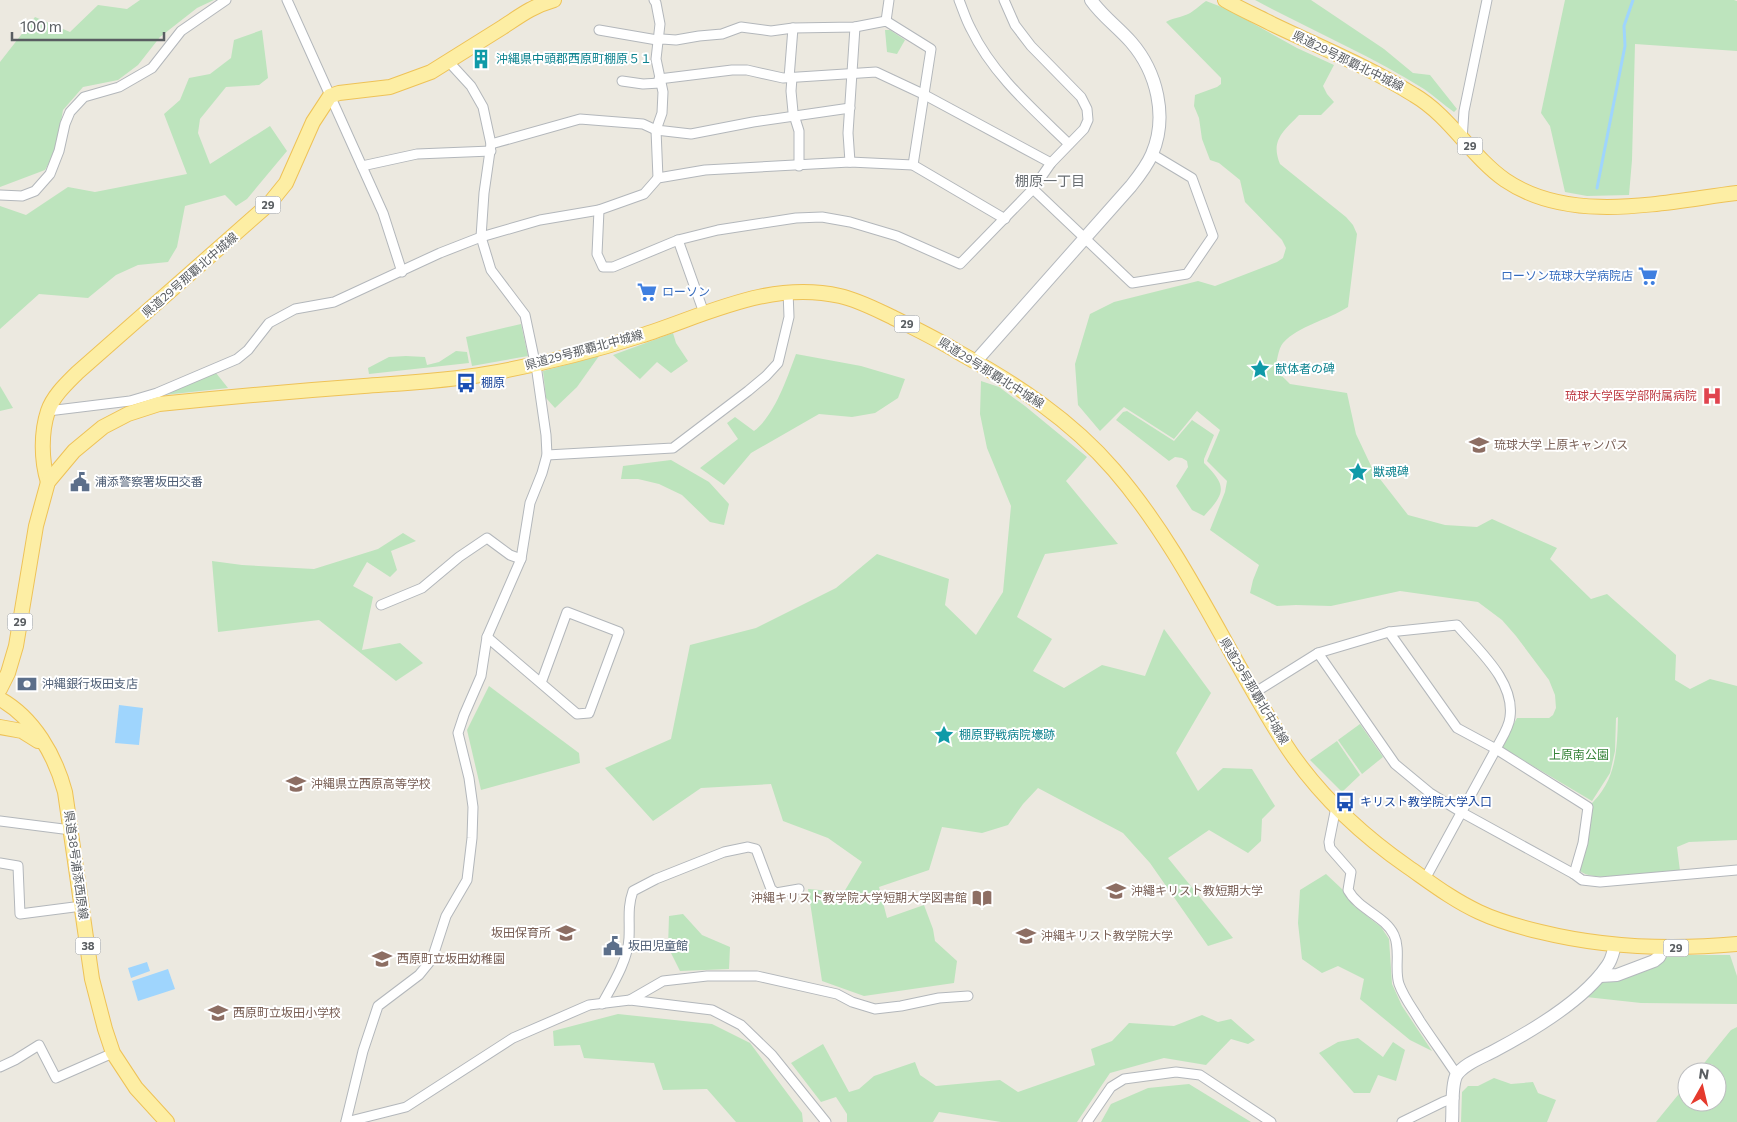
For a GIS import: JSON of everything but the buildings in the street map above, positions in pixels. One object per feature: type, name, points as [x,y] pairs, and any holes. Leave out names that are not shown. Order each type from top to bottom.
[{"type":"main road","points":[[330,96],[339,93],[390,87],[419,77],[505,26],[520,14],[540,4],[554,0]]},
{"type":"main road","name":"県道29号那覇北中城線","points":[[1225,0],[1420,98],[1442,117],[1483,161],[1505,180],[1535,196],[1557,202],[1596,208],[1660,203],[1737,193]]},
{"type":"main road","name":"県道29号那覇北中城線","points":[[48,482],[43,451],[48,411],[65,385],[76,373],[269,204],[286,184],[313,122],[330,96]]},
{"type":"main road","name":"県道29号那覇北中城線","points":[[0,689],[8,673],[16,646],[36,526],[48,482],[74,452],[92,435],[132,406],[158,399],[479,376],[536,365],[639,336],[745,299],[788,291],[831,294],[865,304],[976,361],[1061,418],[1078,432],[1114,470],[1158,528],[1254,693],[1298,764],[1336,807],[1388,853],[1462,903],[1490,917],[1521,927],[1558,936],[1615,945],[1664,948],[1737,944]]},
{"type":"main road","name":"県道38号浦添西原線","points":[[0,698],[24,717],[50,752],[57,766],[66,792],[92,980],[113,1053],[136,1088],[167,1122]]},
{"type":"main road","points":[[0,727],[22,731],[32,736],[50,752]]},
{"type":"street","points":[[0,195],[22,196],[35,191],[50,174],[59,151],[65,124],[70,112],[84,97],[119,87],[152,68],[181,31],[226,0]]},
{"type":"street","points":[[287,0],[383,213],[402,272]]},
{"type":"street","points":[[654,0],[660,24],[656,59],[659,81],[663,92],[662,113],[656,130],[658,178]]},
{"type":"street","points":[[886,21],[889,0]]},
{"type":"street","points":[[959,0],[971,30],[996,69],[1030,108],[1069,144]]},
{"type":"street","points":[[598,210],[598,254],[603,267],[613,266],[678,240],[718,230],[796,218],[822,217],[850,222],[896,236],[960,264],[1033,189],[1051,163],[1084,129],[1088,120],[1087,109],[1081,97],[1031,46],[1015,25],[1004,0]]},
{"type":"street","points":[[976,361],[1131,186],[1152,154],[1160,121],[1155,83],[1145,62],[1132,43],[1091,0]]},
{"type":"street","points":[[1462,139],[1464,111],[1487,0]]},
{"type":"street","points":[[599,30],[657,40],[676,40],[722,34],[741,26],[772,31],[793,28],[855,27],[886,21],[931,49],[913,165]]},
{"type":"street","points":[[850,162],[848,133],[855,27]]},
{"type":"street","points":[[793,28],[791,91],[799,131],[799,166]]},
{"type":"street","points":[[448,61],[471,86],[483,107],[491,148],[484,193],[481,237],[491,270],[525,315],[536,365],[547,455],[530,503],[521,559],[486,636],[481,676],[458,733],[473,807],[472,838],[467,880],[446,916],[432,958],[419,975],[378,1006],[363,1051],[346,1122],[406,1107],[513,1038],[589,1005],[630,1000],[712,1010],[741,1025],[772,1055],[826,1122]]},
{"type":"street","points":[[622,80],[644,84],[740,70],[783,78],[876,72],[923,94],[1051,163]]},
{"type":"street","points":[[362,166],[417,154],[491,148],[580,119],[643,124],[656,130],[691,134],[753,122],[850,108]]},
{"type":"street","points":[[1033,189],[1132,283],[1187,274],[1213,236],[1192,178],[1152,154]]},
{"type":"street","points":[[158,399],[237,359],[248,350],[269,324],[295,309],[334,302],[440,253],[481,237],[540,220],[598,210],[644,194],[658,178],[705,170],[850,162],[913,165],[1005,218]]},
{"type":"street","points":[[678,240],[704,313]]},
{"type":"street","points":[[547,455],[672,448],[760,381],[778,363],[789,317],[788,291]]},
{"type":"street","points":[[48,411],[132,406]]},
{"type":"street","points":[[381,605],[422,588],[487,538],[510,555],[521,559]]},
{"type":"street","points":[[486,636],[577,714],[589,713],[619,632],[567,612],[541,683]]},
{"type":"street","points":[[1254,693],[1318,653],[1389,632],[1457,625],[1502,678],[1509,694],[1510,717],[1496,749],[1425,879]]},
{"type":"street","points":[[1389,632],[1457,728],[1496,749],[1588,807],[1583,843],[1574,874]]},
{"type":"street","points":[[1318,653],[1395,764],[1430,793],[1582,880],[1600,882],[1737,870]]},
{"type":"street","points":[[1336,807],[1329,842],[1333,852],[1351,872],[1348,890],[1358,903],[1388,927],[1394,935],[1397,945],[1397,972],[1405,998],[1457,1074]]},
{"type":"street","points":[[0,821],[71,830]]},
{"type":"street","points":[[602,1004],[624,958],[629,939],[628,903],[633,891],[724,852],[748,847],[756,850],[771,889],[776,893],[799,888]]},
{"type":"street","points":[[0,864],[18,866],[20,914],[82,906]]},
{"type":"street","points":[[1452,1122],[1454,1082],[1457,1074],[1477,1060],[1548,1019],[1600,976],[1608,966],[1615,945]]},
{"type":"street","points":[[1600,976],[1617,976],[1654,961],[1659,957],[1664,948]]},
{"type":"street","points":[[630,1000],[663,980],[707,976],[757,976],[837,994],[852,1002],[876,1009],[939,998],[968,996]]},
{"type":"street","points":[[0,1067],[39,1045],[56,1078],[113,1053]]},
{"type":"street","points":[[1087,1122],[1112,1087],[1124,1079],[1176,1072],[1200,1075],[1271,1122]]},
{"type":"street","points":[[1402,1122],[1454,1098]]},
{"type":"green space","points":[[140,0],[214,0],[197,8],[160,37],[138,65],[118,80],[83,87],[63,110],[56,151],[45,170],[0,187],[0,62],[35,17],[70,32],[98,5],[127,9]]},
{"type":"green space","points":[[1255,0],[1311,0],[1384,49],[1413,73],[1430,75],[1457,109],[1454,112],[1424,89],[1404,77]]},
{"type":"green space","points":[[1565,0],[1737,1],[1737,51],[1635,44],[1632,160],[1629,195],[1587,196],[1565,192],[1550,126],[1541,113]]},
{"type":"green space","name":"上原南公園","points":[[1206,1],[1227,9],[1297,48],[1334,65],[1323,86],[1334,102],[1321,115],[1299,115],[1280,136],[1277,156],[1280,164],[1346,217],[1353,225],[1357,234],[1348,307],[1289,337],[1280,349],[1275,369],[1290,384],[1347,393],[1356,434],[1373,470],[1408,515],[1445,525],[1477,527],[1492,519],[1557,548],[1550,559],[1591,599],[1607,594],[1676,655],[1675,680],[1690,689],[1710,679],[1737,686],[1737,840],[1689,842],[1677,847],[1680,871],[1671,873],[1597,877],[1580,871],[1588,807],[1610,777],[1617,743],[1618,717],[1616,718],[1615,751],[1610,773],[1592,801],[1501,747],[1517,718],[1549,718],[1553,715],[1556,708],[1555,695],[1549,680],[1502,620],[1478,602],[1400,591],[1331,606],[1277,606],[1250,593],[1259,565],[1210,530],[1225,492],[1227,481],[1207,461],[1220,430],[1197,411],[1174,439],[1124,407],[1100,431],[1078,405],[1075,364],[1090,314],[1114,302],[1198,281],[1215,286],[1283,258],[1286,248],[1282,240],[1245,202],[1240,180],[1219,163],[1210,160],[1202,139],[1199,118],[1194,106],[1195,95],[1217,87],[1221,84],[1221,78],[1166,22],[1190,13]]},
{"type":"green space","points":[[262,30],[268,78],[259,85],[226,87],[200,119],[198,133],[210,164],[270,126],[287,151],[247,199],[236,206],[225,195],[185,206],[177,247],[168,262],[138,265],[116,275],[88,298],[39,294],[0,329],[0,206],[26,215],[68,187],[95,192],[187,174],[164,114],[180,100],[189,78],[210,74],[231,58],[234,40]]},
{"type":"green space","points":[[885,30],[890,30],[905,40],[897,54],[887,52]]},
{"type":"green space","points":[[521,324],[528,356],[472,366],[466,337]]},
{"type":"green space","points":[[673,333],[676,343],[688,361],[671,373],[657,362],[640,379],[613,355]]},
{"type":"green space","points":[[456,351],[467,352],[469,363],[369,374],[368,368],[389,357],[425,357],[427,365],[439,362]]},
{"type":"green space","points":[[796,354],[861,366],[905,379],[898,398],[875,413],[852,417],[819,414],[751,453],[724,485],[700,468],[738,439],[727,423],[735,417],[754,431],[768,416],[780,396]]},
{"type":"green space","points":[[599,356],[577,387],[555,408],[546,398],[543,371]]},
{"type":"green space","points":[[216,373],[228,388],[164,395]]},
{"type":"green space","points":[[981,381],[999,387],[1087,457],[1066,481],[1118,544],[1045,554],[1017,617],[1052,639],[1033,671],[1064,688],[1102,665],[1145,676],[1164,629],[1211,693],[1176,753],[1198,791],[1223,768],[1252,769],[1275,806],[1262,819],[1261,841],[1248,853],[1209,830],[1168,858],[1233,938],[1208,946],[1150,863],[1123,833],[1038,788],[1023,804],[1008,825],[982,833],[942,827],[929,870],[879,887],[887,918],[924,905],[933,929],[935,941],[957,961],[954,983],[864,996],[822,981],[808,889],[844,892],[862,862],[828,838],[783,821],[771,784],[701,788],[653,821],[605,768],[671,739],[690,645],[756,628],[836,588],[877,554],[949,579],[945,605],[976,635],[1003,592],[1011,506],[987,448],[980,414]]},
{"type":"green space","points":[[0,386],[13,408],[0,411]]},
{"type":"green space","points":[[1127,411],[1174,441],[1192,420],[1214,435],[1204,463],[1217,478],[1221,489],[1217,501],[1204,516],[1192,510],[1176,486],[1188,467],[1187,461],[1175,457],[1169,461],[1116,420],[1123,412]]},
{"type":"green space","points":[[671,460],[709,482],[729,504],[724,525],[710,522],[682,495],[659,484],[638,479],[621,479],[623,466]]},
{"type":"green space","points":[[403,533],[416,541],[391,551],[397,570],[390,577],[367,562],[353,586],[373,597],[362,650],[400,643],[423,663],[396,681],[319,620],[218,632],[212,561],[242,565],[314,569],[378,549]]},
{"type":"green space","points":[[489,686],[579,753],[580,763],[481,790],[467,730]]},
{"type":"green space","points":[[1360,724],[1383,757],[1362,774],[1338,740]]},
{"type":"green space","points":[[1337,741],[1360,775],[1342,792],[1310,760]]},
{"type":"green space","points":[[1326,874],[1343,890],[1354,906],[1381,927],[1389,939],[1392,984],[1402,1006],[1432,1051],[1410,1040],[1360,999],[1364,979],[1338,966],[1322,973],[1302,959],[1298,923],[1300,890]]},
{"type":"green space","points":[[683,914],[702,935],[730,947],[729,969],[680,971],[668,947],[669,916]]},
{"type":"green space","points":[[1666,955],[1730,955],[1737,976],[1737,1004],[1641,1003],[1586,997],[1604,980]]},
{"type":"green space","points":[[618,1014],[712,1024],[750,1043],[802,1113],[803,1122],[736,1122],[707,1089],[663,1090],[654,1063],[584,1058],[580,1045],[554,1046],[553,1031]]},
{"type":"green space","points":[[1202,1015],[1218,1022],[1231,1019],[1255,1040],[1248,1044],[1231,1039],[1206,1065],[1164,1058],[1110,1073],[1077,1122],[1001,1122],[939,1112],[933,1122],[847,1122],[847,1114],[836,1097],[821,1102],[791,1063],[823,1044],[849,1092],[859,1089],[874,1076],[915,1062],[920,1075],[936,1086],[1000,1080],[1018,1092],[1095,1065],[1091,1049],[1112,1041],[1129,1023],[1174,1026]]},
{"type":"green space","points":[[1737,1027],[1737,1122],[1656,1122],[1677,1096],[1677,1112],[1727,1112],[1727,1062],[1705,1062],[1731,1030]]},
{"type":"green space","points":[[1358,1038],[1383,1057],[1393,1042],[1405,1050],[1396,1081],[1378,1075],[1370,1093],[1354,1093],[1319,1053],[1338,1042]]},
{"type":"green space","points":[[1494,1078],[1511,1084],[1533,1082],[1538,1093],[1556,1100],[1547,1122],[1461,1122],[1462,1092],[1468,1086],[1478,1086]]},
{"type":"green space","points":[[1189,1084],[1251,1122],[1101,1122],[1111,1104],[1148,1088]]},
{"type":"water","points":[[119,705],[143,708],[139,745],[115,743]]},
{"type":"water","points":[[147,962],[150,971],[131,978],[128,968]]},
{"type":"water","points":[[168,969],[175,989],[138,1001],[132,981]]},
{"type":"waterway","points":[[1597,188],[1625,46],[1624,26],[1633,0]]},
{"type":"place","name":"沖縄県中頭郡西原町棚原５１","points":[[481,59]]},
{"type":"place","name":"ローソン琉球大学病院店","points":[[1648,276]]},
{"type":"place","name":"ローソン","points":[[647,292]]},
{"type":"place","name":"献体者の碑","points":[[1260,369]]},
{"type":"place","name":"棚原","points":[[466,383]]},
{"type":"place","name":"琉球大学医学部附属病院","points":[[1712,396]]},
{"type":"place","name":"琉球大学 上原キャンパス","points":[[1479,445]]},
{"type":"place","name":"獣魂碑","points":[[1358,472]]},
{"type":"place","name":"浦添警察署坂田交番","points":[[80,482]]},
{"type":"place","name":"沖縄銀行坂田支店","points":[[27,684]]},
{"type":"place","name":"棚原野戦病院壕跡","points":[[944,735]]},
{"type":"place","name":"沖縄県立西原高等学校","points":[[296,784]]},
{"type":"place","name":"キリスト教学院大学入口","points":[[1345,802]]},
{"type":"place","name":"沖繩キリスト教短期大学","points":[[1116,891]]},
{"type":"place","name":"沖縄キリスト教学院大学短期大学図書館","points":[[982,898]]},
{"type":"place","name":"坂田保育所","points":[[566,933]]},
{"type":"place","name":"沖縄キリスト教学院大学","points":[[1026,936]]},
{"type":"place","name":"坂田児童館","points":[[613,946]]},
{"type":"place","name":"西原町立坂田幼稚園","points":[[382,959]]},
{"type":"place","name":"西原町立坂田小学校","points":[[218,1013]]},
{"type":"district","name":"棚原一丁目","points":[[1050,181]]}]
